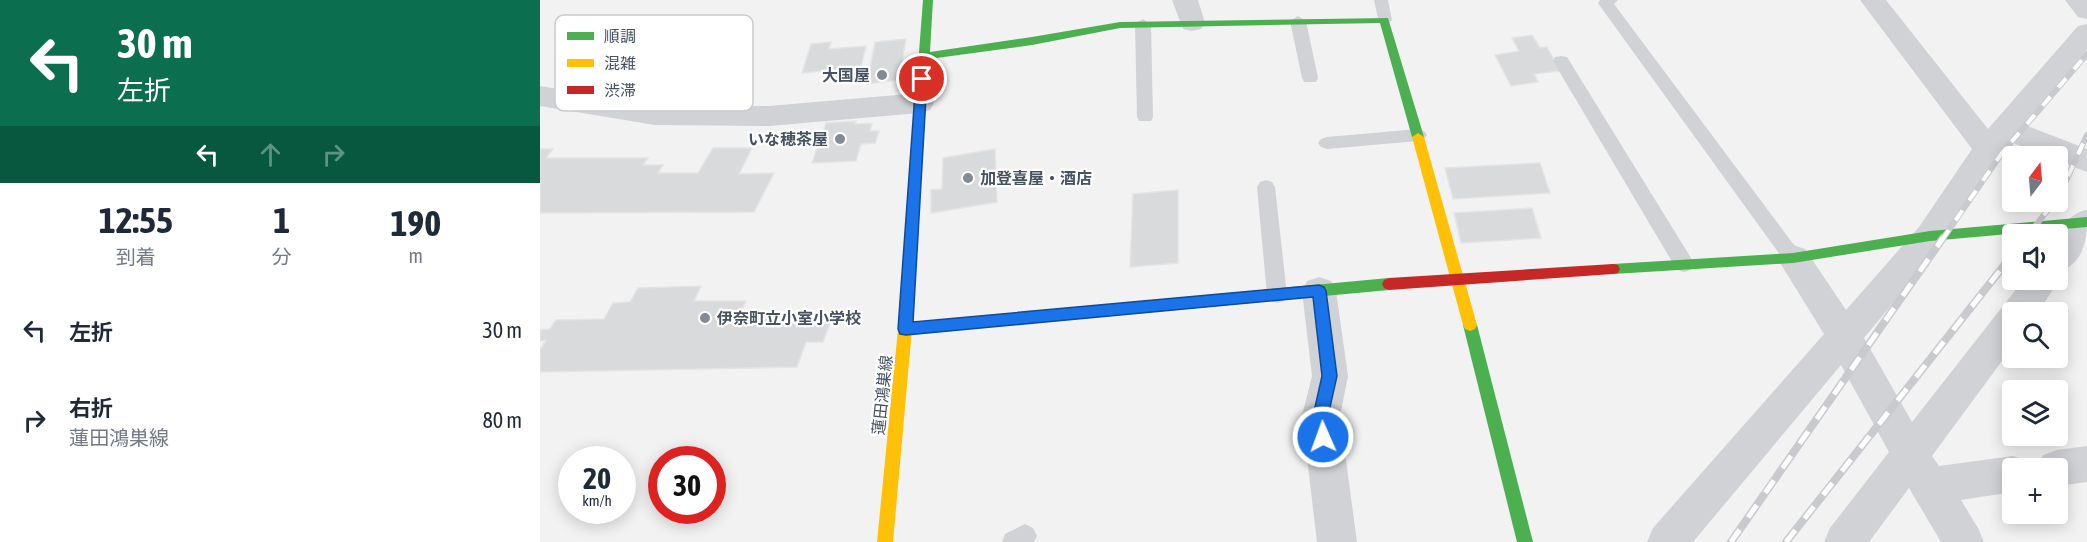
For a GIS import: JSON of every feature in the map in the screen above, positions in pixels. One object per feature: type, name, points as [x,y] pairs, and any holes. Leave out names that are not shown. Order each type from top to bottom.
[{"type":"street","name":"蓮田鴻巣線","points":[[885,542],[906,329],[928,0]]},
{"type":"street","points":[[1873,0],[1996,138],[2087,161]]},
{"type":"street","points":[[2078,0],[2087,11]]},
{"type":"street","points":[[924,56],[1032,41],[1120,25],[1143,24],[1189,12],[1298,21],[1384,20],[1419,135],[1458,278],[1525,542]]},
{"type":"street","points":[[1667,542],[1930,236],[1996,138],[2087,32]]},
{"type":"street","points":[[540,96],[555,98]]},
{"type":"street","points":[[631,111],[655,115],[769,116],[920,103]]},
{"type":"street","points":[[906,329],[1458,278],[1793,258],[1930,236],[2086,221]]},
{"type":"street","points":[[2068,245],[2086,221]]},
{"type":"street","points":[[1793,258],[1844,336],[1964,542]]},
{"type":"street","points":[[2026,302],[2035,290]]},
{"type":"street","points":[[1319,291],[1330,376],[1321,416],[1337,542]]},
{"type":"street","points":[[1844,542],[1921,471],[2002,337]]},
{"type":"street","points":[[2068,467],[2087,464]]},
{"type":"street","points":[[1921,471],[2002,474]]},
{"type":"lane","points":[[1381,0],[1384,20]]},
{"type":"lane","points":[[1611,0],[1605,3],[1793,258]]},
{"type":"lane","points":[[1298,21],[1310,78]]},
{"type":"lane","points":[[1143,24],[1145,117]]},
{"type":"lane","points":[[1561,61],[1684,264]]},
{"type":"lane","points":[[1327,143],[1419,135]]},
{"type":"lane","points":[[1266,187],[1277,295]]},
{"type":"building","points":[[1532,35],[1540,48],[1547,47],[1560,71],[1534,74],[1538,82],[1511,86],[1495,55],[1519,51],[1512,38]]},
{"type":"building","points":[[906,39],[899,80],[867,84],[875,42]]},
{"type":"building","points":[[831,42],[829,49],[866,46],[859,75],[830,78],[833,70],[802,73],[811,44]]},
{"type":"building","points":[[856,121],[855,124],[872,123],[870,131],[879,131],[875,143],[861,144],[856,161],[812,163],[826,123]]},
{"type":"building","points":[[713,148],[752,148],[739,174],[774,173],[754,212],[540,213],[540,149],[553,149],[546,158],[648,158],[643,165],[663,165],[658,173],[698,173]]},
{"type":"building","points":[[995,149],[997,202],[931,213],[931,190],[942,189],[943,158]]},
{"type":"building","points":[[1540,163],[1550,193],[1453,199],[1445,168]]},
{"type":"building","points":[[1178,190],[1178,263],[1130,267],[1133,194]]},
{"type":"building","points":[[1532,208],[1541,238],[1461,243],[1454,213]]},
{"type":"building","points":[[701,286],[694,301],[746,301],[737,320],[832,318],[823,342],[806,342],[797,367],[540,372],[540,350],[546,340],[540,341],[540,330],[550,329],[556,320],[604,319],[613,303],[630,302],[638,288]]},
{"type":"railway","points":[[1942,240],[2002,153],[2087,54]]},
{"type":"railway","points":[[2068,176],[2087,135]]},
{"type":"railway","points":[[2037,224],[2046,212]]},
{"type":"railway","points":[[1731,542],[1943,238]]},
{"type":"railway","points":[[1786,542],[2002,268]]},
{"type":"traffic: fast","points":[[913,209],[928,0]]},
{"type":"traffic: fast","points":[[924,56],[1032,41],[1120,25],[1384,20],[1418,137]]},
{"type":"traffic: fast","points":[[1613,269],[1793,258],[1930,236],[2087,222]]},
{"type":"traffic: fast","points":[[905,329],[1389,284]]},
{"type":"traffic: fast","points":[[1470,325],[1525,542]]},
{"type":"traffic: slow","points":[[1418,137],[1470,325]]},
{"type":"traffic: slow","points":[[885,542],[905,329],[913,209]]},
{"type":"traffic: jam","points":[[1389,284],[1613,269]]},
{"type":"place","name":"大国屋","points":[[882,75]]},
{"type":"place","name":"いな穂茶屋","points":[[840,139]]},
{"type":"place","name":"加登喜屋・酒店","points":[[968,178]]},
{"type":"place","name":"伊奈町立小室小学校","points":[[705,318]]},
{"type":"route","points":[[922,79],[906,329],[1319,291],[1330,376],[1321,416],[1323,437]]}]
